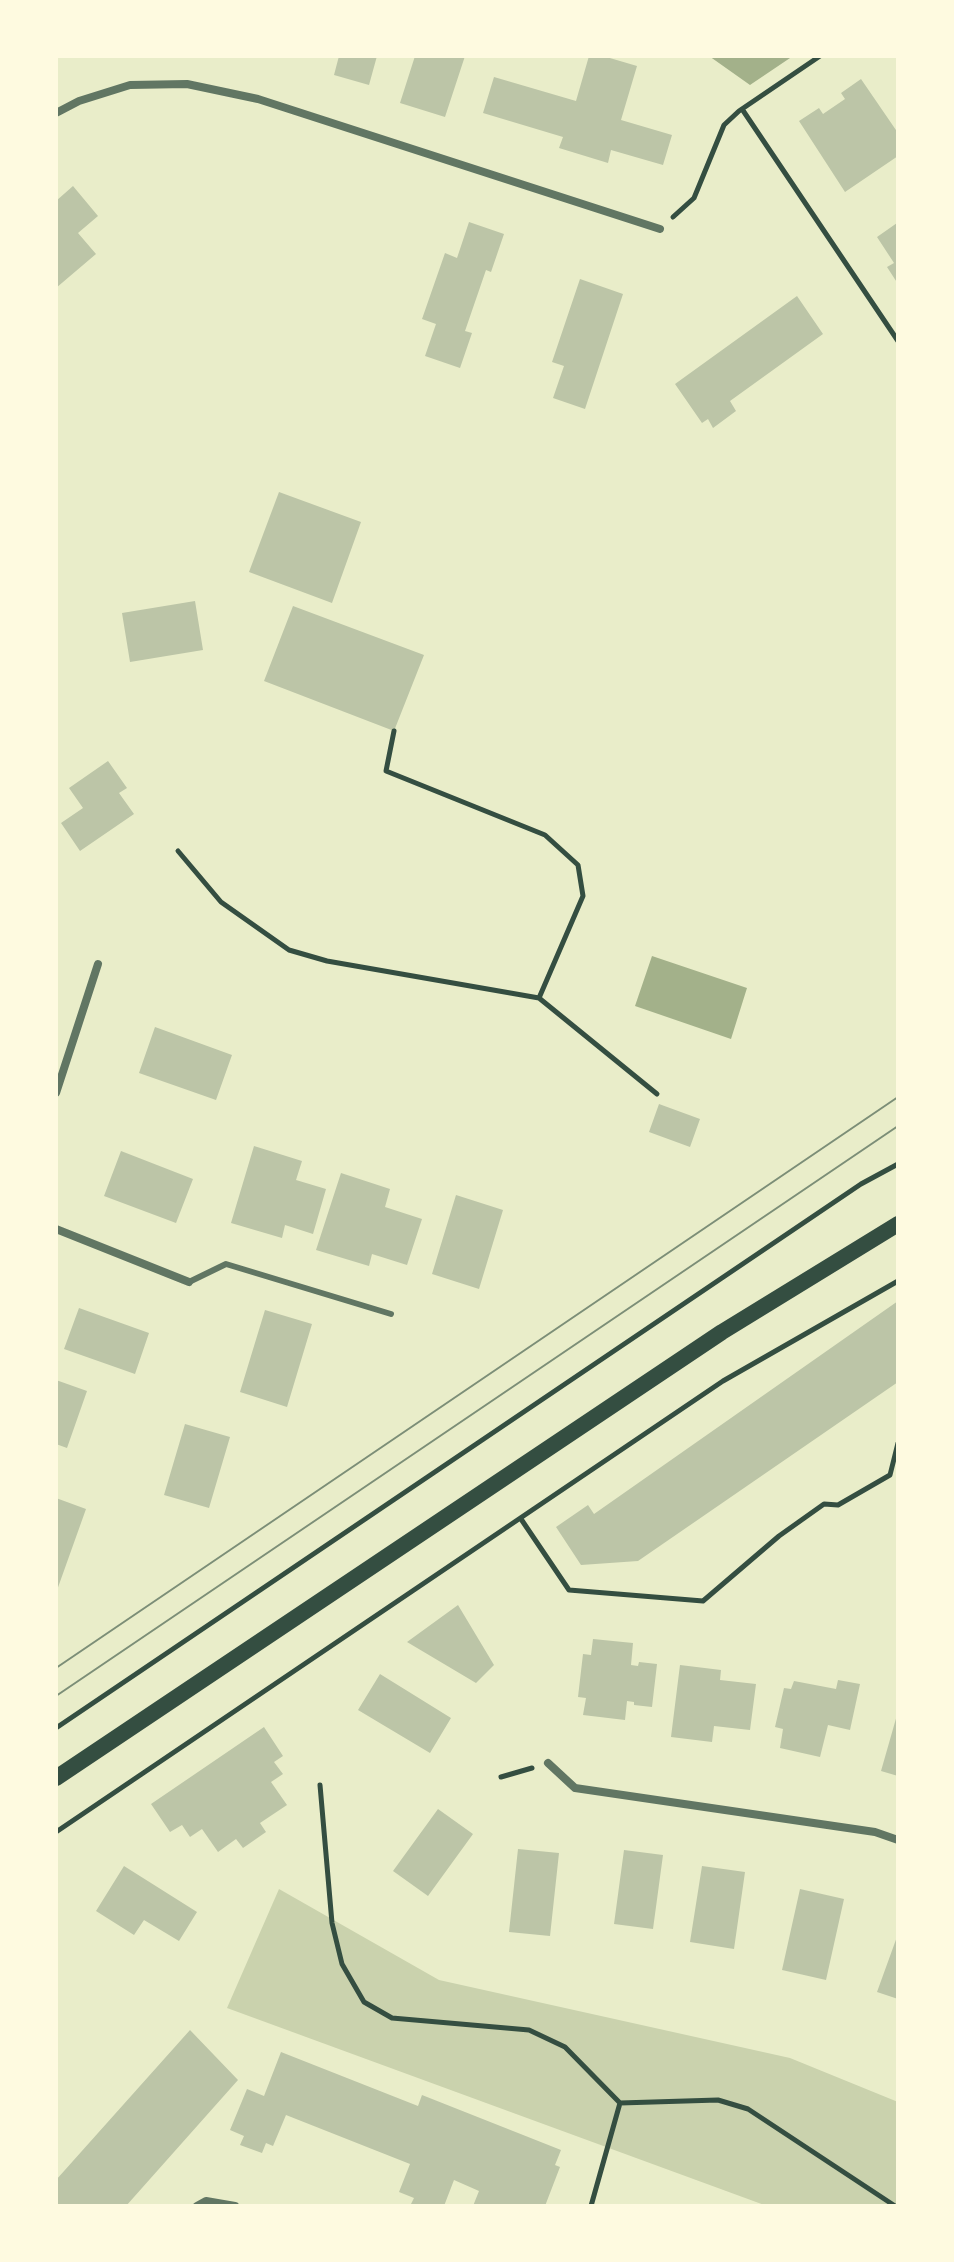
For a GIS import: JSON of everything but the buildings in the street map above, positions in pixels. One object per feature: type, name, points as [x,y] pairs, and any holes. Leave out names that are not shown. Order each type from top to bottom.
[{"type":"main road","points":[[56,1778],[722,1332],[898,1224]]},
{"type":"street","points":[[56,113],[79,101],[130,85],[187,84],[258,99],[660,229]]},
{"type":"street","points":[[56,1093],[98,964]]},
{"type":"street","points":[[56,1229],[189,1282]]},
{"type":"street","points":[[548,1763],[575,1788],[875,1832],[898,1840]]},
{"type":"street","points":[[197,2206],[206,2201],[235,2206]]},
{"type":"lane","points":[[189,1282],[226,1264],[391,1314]]},
{"type":"path","points":[[660,229],[694,198],[724,125],[742,109],[820,56]]},
{"type":"path","points":[[742,109],[898,341]]},
{"type":"path","points":[[394,731],[386,771],[545,835],[578,865],[583,896],[539,998]]},
{"type":"path","points":[[178,851],[221,902],[289,950],[327,961],[539,998],[657,1094]]},
{"type":"path","points":[[56,1728],[861,1184],[898,1164]]},
{"type":"path","points":[[56,1832],[723,1381],[898,1281]]},
{"type":"path","points":[[521,1519],[569,1590],[703,1601],[779,1536],[824,1504],[838,1505],[890,1475],[898,1443]]},
{"type":"path","points":[[501,1777],[548,1763]]},
{"type":"path","points":[[320,1785],[332,1923],[342,1964],[364,2002],[392,2018],[529,2030],[565,2047],[620,2103],[718,2100],[748,2109],[895,2206]]},
{"type":"path","points":[[591,2206],[620,2103]]},
{"type":"shaded area","points":[[709,56],[793,56],[750,85]]},
{"type":"shaded area","points":[[652,956],[747,988],[731,1039],[635,1006]]},
{"type":"shaded area","points":[[279,1889],[439,1980],[790,2058],[898,2102],[898,2206],[767,2206],[227,2008]]},
{"type":"tram line","points":[[56,1668],[898,1097]]},
{"type":"tram line","points":[[56,1696],[898,1126]]}]
